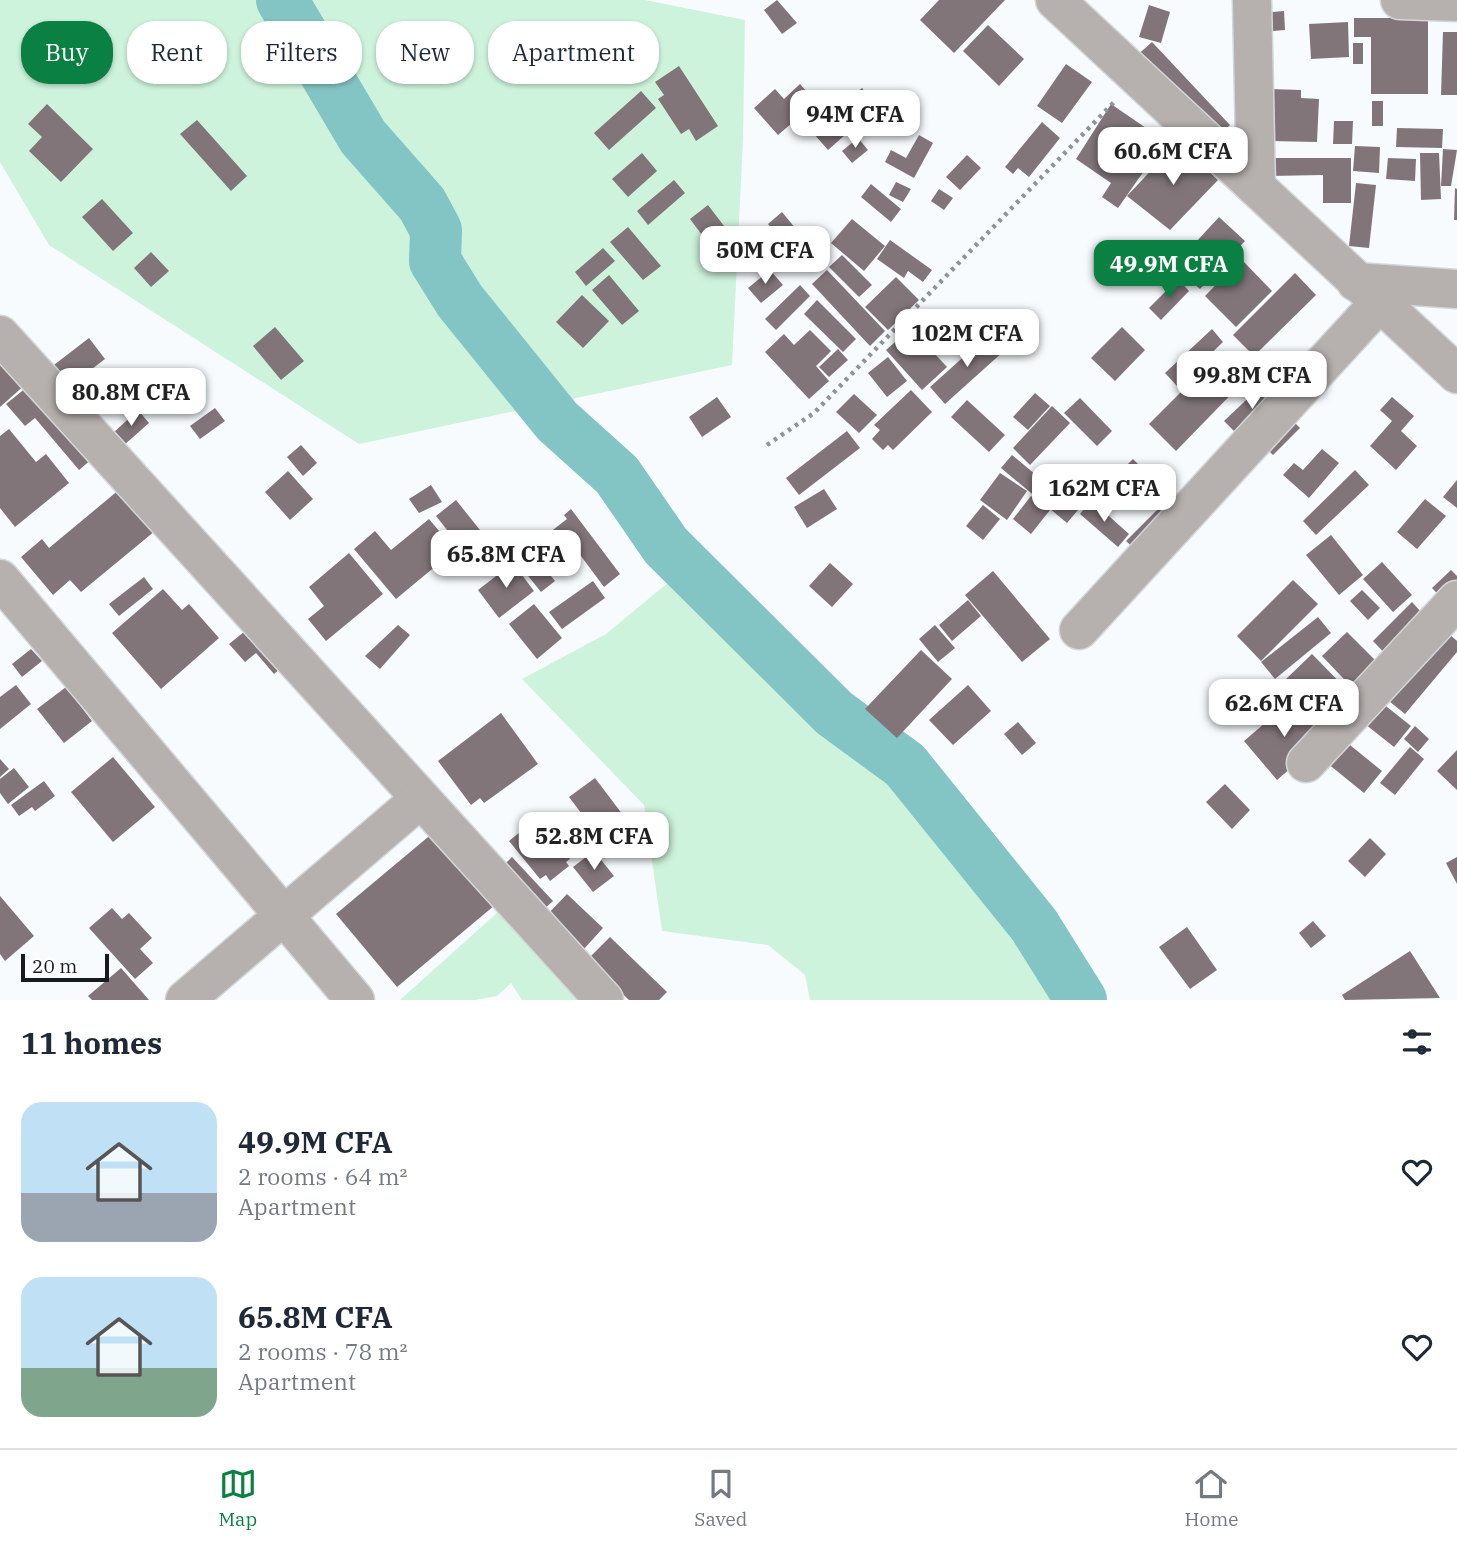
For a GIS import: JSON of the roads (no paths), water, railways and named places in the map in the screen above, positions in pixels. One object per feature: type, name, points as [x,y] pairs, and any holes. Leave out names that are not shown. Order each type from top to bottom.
[{"type":"street","points":[[1055,0],[1457,374]]},
{"type":"street","points":[[1252,0],[1256,187]]},
{"type":"street","points":[[1400,0],[1457,2]]},
{"type":"street","points":[[1079,629],[1368,293],[1457,289]]},
{"type":"street","points":[[0,335],[419,800],[604,1000]]},
{"type":"street","points":[[0,579],[355,1000]]},
{"type":"street","points":[[1306,763],[1457,600]]},
{"type":"street","points":[[185,1000],[283,913],[419,800]]},
{"type":"waterway","points":[[282,0],[363,137],[422,204],[436,230],[435,261],[460,301],[557,421],[617,475],[666,546],[834,713],[905,765],[1034,925],[1081,1000]]}]
